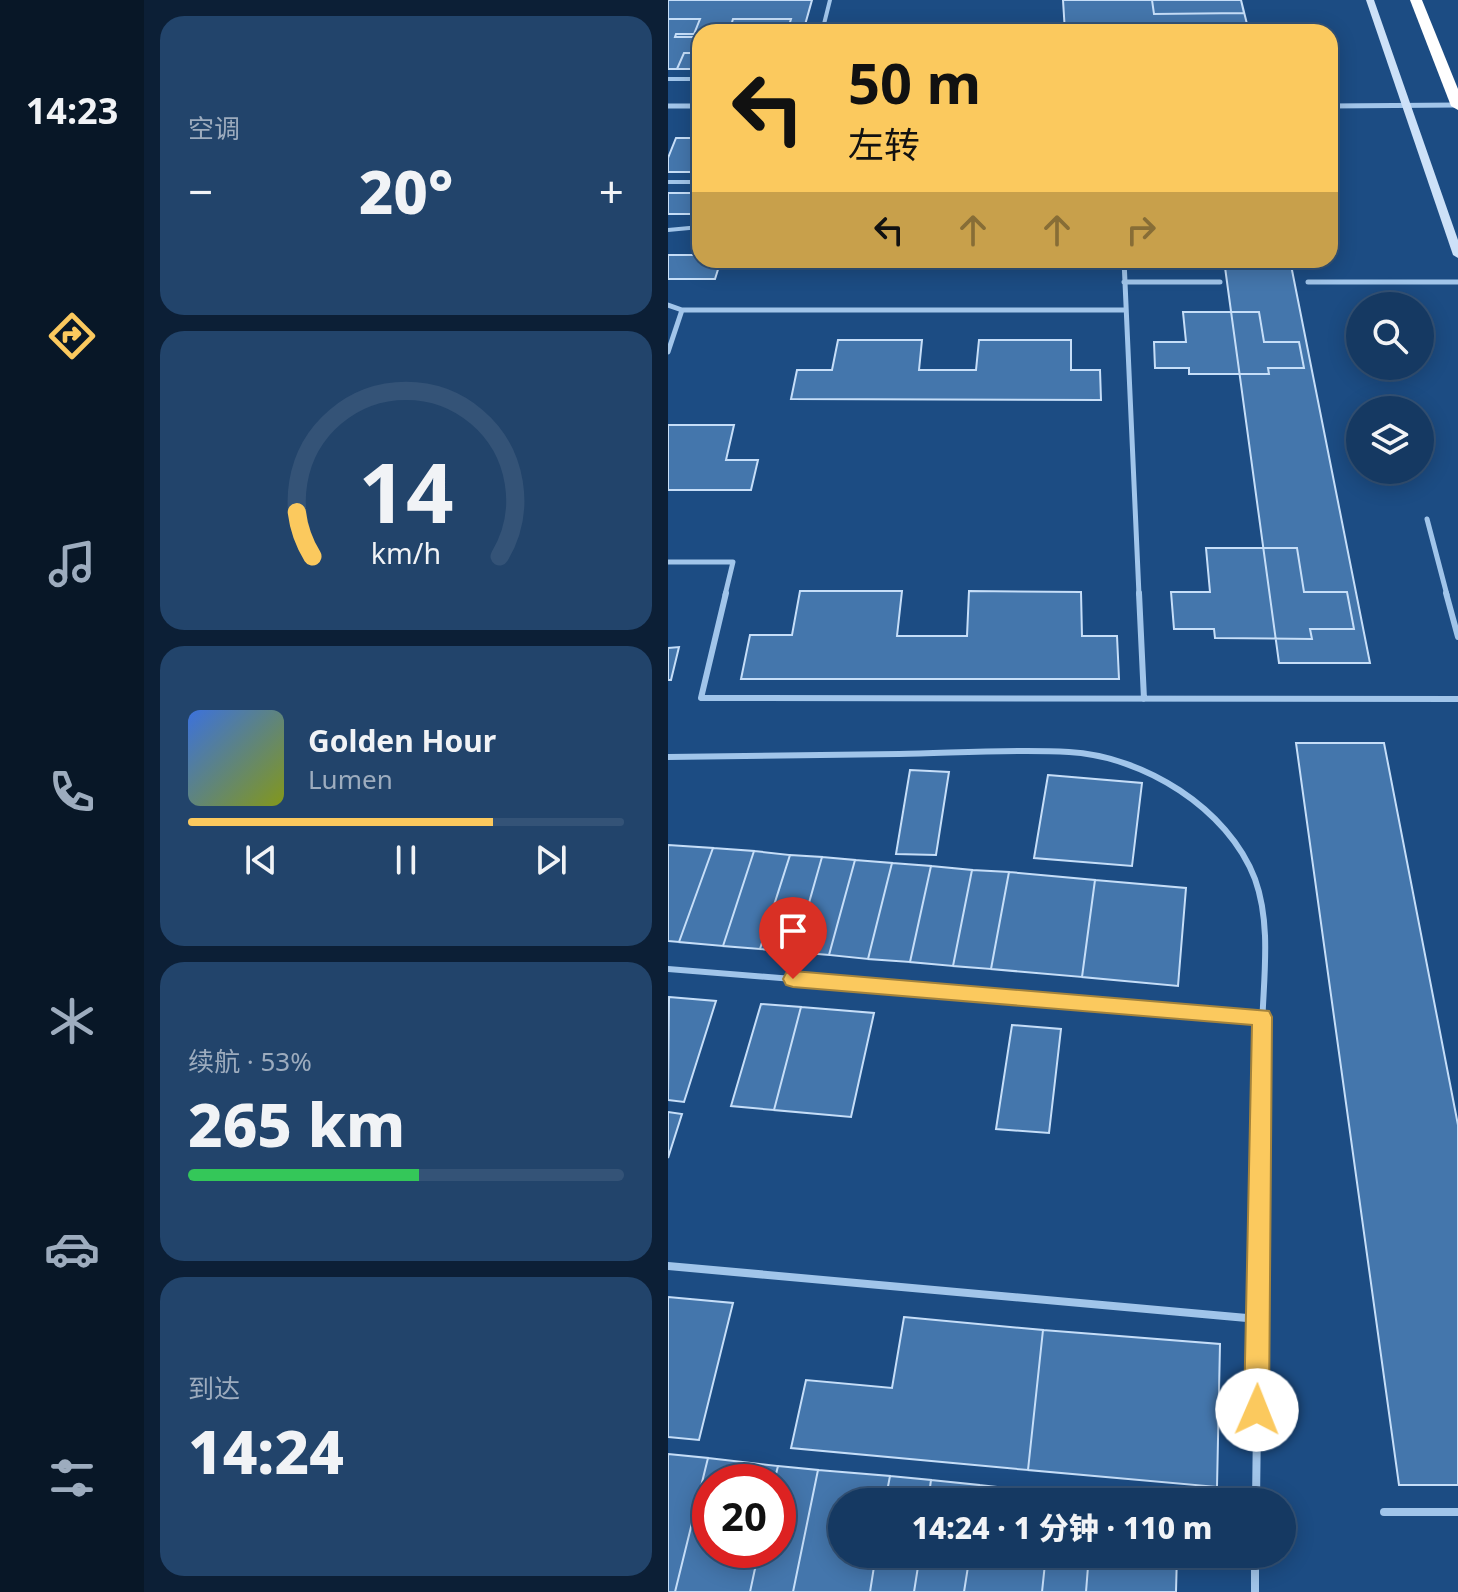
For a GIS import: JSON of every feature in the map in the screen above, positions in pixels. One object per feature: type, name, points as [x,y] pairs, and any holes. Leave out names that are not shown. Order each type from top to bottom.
[{"type":"highway","points":[[1416,0],[1458,106]]},
{"type":"street","points":[[1370,0],[1458,255]]},
{"type":"street","points":[[668,106],[692,106]]},
{"type":"street","points":[[1338,106],[1458,106]]},
{"type":"lane","points":[[824,24],[830,0]]},
{"type":"lane","points":[[668,79],[692,79]]},
{"type":"lane","points":[[668,182],[692,182]]},
{"type":"lane","points":[[668,230],[692,228]]},
{"type":"lane","points":[[1124,268],[1144,699]]},
{"type":"lane","points":[[1124,282],[1220,282]]},
{"type":"lane","points":[[1308,282],[1458,282]]},
{"type":"lane","points":[[668,305],[682,310],[1125,310]]},
{"type":"lane","points":[[668,352],[682,310]]},
{"type":"lane","points":[[1427,519],[1458,637]]},
{"type":"lane","points":[[668,562],[733,562],[701,698],[1458,699]]},
{"type":"lane","points":[[668,757],[1071,752],[1106,758],[1170,783],[1221,822],[1250,865],[1264,914],[1256,1488]]},
{"type":"lane","points":[[668,969],[1262,1017]]},
{"type":"lane","points":[[668,1266],[1258,1319]]},
{"type":"lane","points":[[1384,1512],[1458,1512]]},
{"type":"lane","points":[[1255,1568],[1255,1592]]},
{"type":"building","points":[[668,0],[812,0],[805,24],[692,24],[692,69],[668,69]]},
{"type":"building","points":[[1063,0],[1241,0],[1247,24],[1064,24]]},
{"type":"building","points":[[1152,0],[1241,0],[1244,13],[1154,14]]},
{"type":"building","points":[[668,19],[700,19],[698,24],[692,24],[692,34],[676,34],[675,37],[692,37],[692,53],[684,53],[677,69],[668,69]]},
{"type":"building","points":[[733,19],[791,19],[789,24],[731,24]]},
{"type":"building","points":[[676,138],[692,138],[692,172],[668,172],[668,158]]},
{"type":"building","points":[[668,193],[692,193],[692,214],[668,214]]},
{"type":"building","points":[[668,255],[692,255],[692,268],[718,268],[715,279],[668,279]]},
{"type":"building","points":[[1225,268],[1292,268],[1370,663],[1279,663]]},
{"type":"building","points":[[1183,312],[1259,312],[1264,342],[1299,342],[1304,368],[1268,368],[1269,374],[1189,374],[1189,368],[1155,368],[1154,342],[1186,342]]},
{"type":"building","points":[[838,340],[922,340],[919,370],[976,370],[979,340],[1071,340],[1071,370],[1100,370],[1101,400],[791,399],[797,370],[832,370]]},
{"type":"building","points":[[668,425],[734,425],[726,460],[758,460],[751,490],[668,490]]},
{"type":"building","points":[[1206,548],[1297,548],[1304,592],[1347,592],[1354,629],[1310,629],[1312,639],[1215,638],[1214,629],[1174,629],[1171,592],[1210,592]]},
{"type":"building","points":[[800,591],[902,591],[897,636],[967,636],[969,591],[1081,592],[1082,636],[1117,636],[1119,679],[741,679],[750,635],[792,635]]},
{"type":"building","points":[[679,647],[671,680],[668,680],[668,648]]},
{"type":"building","points":[[1296,743],[1384,743],[1458,1125],[1458,1485],[1399,1485]]},
{"type":"building","points":[[910,770],[949,772],[936,855],[896,854]]},
{"type":"building","points":[[1048,775],[1142,783],[1132,866],[1034,858]]},
{"type":"building","points":[[668,845],[713,848],[679,942],[668,941]]},
{"type":"building","points":[[713,848],[754,851],[723,946],[679,942]]},
{"type":"building","points":[[754,851],[790,855],[760,949],[723,946]]},
{"type":"building","points":[[790,855],[822,857],[795,952],[760,949]]},
{"type":"building","points":[[822,857],[855,860],[829,955],[795,952]]},
{"type":"building","points":[[855,860],[892,863],[868,959],[829,955]]},
{"type":"building","points":[[892,863],[931,866],[910,962],[868,959]]},
{"type":"building","points":[[931,866],[972,870],[953,966],[910,962]]},
{"type":"building","points":[[972,870],[1009,872],[991,969],[953,966]]},
{"type":"building","points":[[1009,872],[1095,880],[1082,977],[991,969]]},
{"type":"building","points":[[1095,880],[1186,888],[1178,986],[1082,977]]},
{"type":"building","points":[[669,997],[716,1001],[684,1102],[668,1100]]},
{"type":"building","points":[[761,1004],[801,1007],[774,1110],[731,1106]]},
{"type":"building","points":[[801,1007],[874,1013],[851,1117],[774,1110]]},
{"type":"building","points":[[1012,1025],[1061,1029],[1049,1133],[996,1129]]},
{"type":"building","points":[[668,1112],[682,1114],[668,1158]]},
{"type":"building","points":[[668,1297],[733,1303],[699,1440],[668,1437]]},
{"type":"building","points":[[904,1317],[1043,1330],[1028,1470],[791,1448],[806,1380],[892,1388]]},
{"type":"building","points":[[1043,1330],[1220,1344],[1217,1487],[1028,1470]]},
{"type":"building","points":[[668,1454],[708,1458],[707,1464],[692,1464],[692,1523],[675,1592],[668,1592]]},
{"type":"building","points":[[708,1458],[760,1464],[707,1464]]},
{"type":"building","points":[[796,1468],[818,1470],[793,1592],[750,1592],[755,1568],[796,1568]]},
{"type":"building","points":[[818,1470],[890,1476],[888,1488],[828,1488],[828,1568],[874,1568],[870,1592],[793,1592]]},
{"type":"building","points":[[890,1476],[931,1480],[930,1488],[888,1488]]},
{"type":"building","points":[[931,1480],[979,1485],[979,1488],[930,1488]]},
{"type":"building","points":[[979,1485],[1006,1488],[979,1488]]},
{"type":"building","points":[[692,1523],[692,1568],[755,1568],[750,1592],[675,1592]]},
{"type":"building","points":[[874,1568],[918,1568],[914,1592],[870,1592]]},
{"type":"building","points":[[918,1568],[968,1568],[964,1592],[914,1592]]},
{"type":"building","points":[[968,1568],[1045,1568],[1042,1592],[964,1592]]},
{"type":"building","points":[[1045,1568],[1088,1568],[1086,1592],[1042,1592]]},
{"type":"building","points":[[1088,1568],[1177,1568],[1176,1592],[1086,1592]]},
{"type":"route","points":[[793,979],[1262,1017],[1257,1410]]}]
